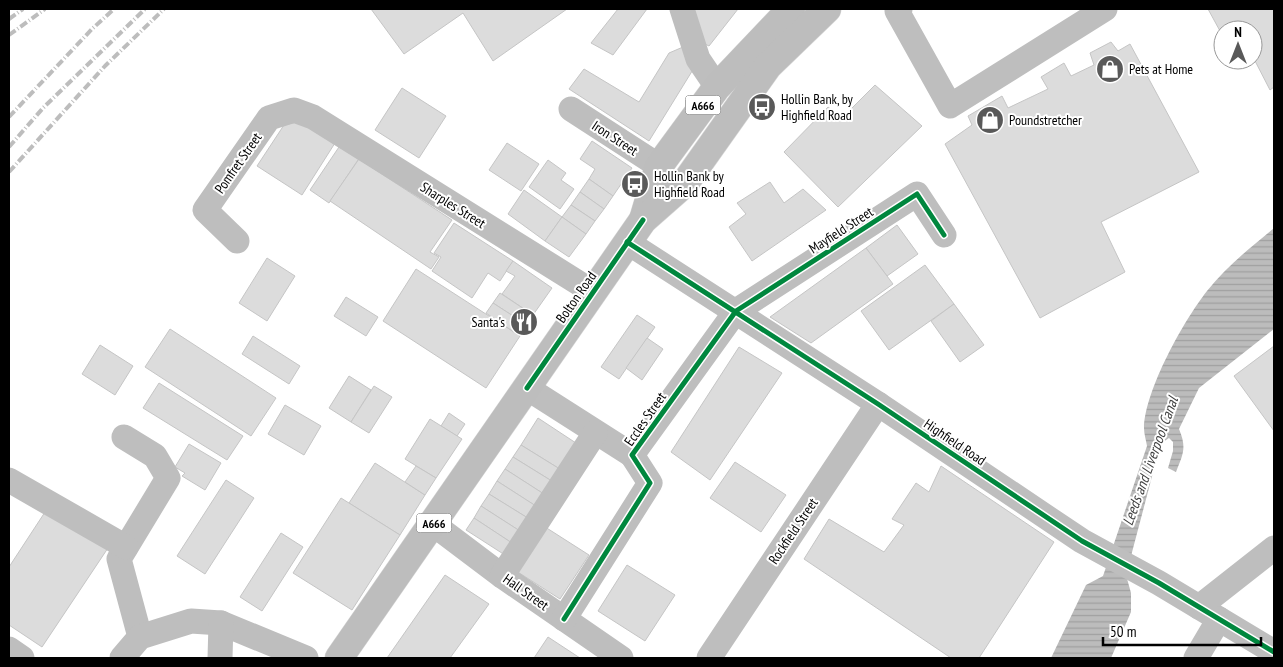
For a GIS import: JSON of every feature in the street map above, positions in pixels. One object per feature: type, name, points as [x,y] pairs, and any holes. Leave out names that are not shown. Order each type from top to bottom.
[{"type":"highway","name":"Bolton Road","points":[[643,220],[659,166],[717,87],[791,9]]},
{"type":"highway","name":"Bolton Road","points":[[339,658],[643,220],[685,182],[768,66],[827,9]]},
{"type":"street","points":[[682,9],[698,59],[717,87]]},
{"type":"street","points":[[900,9],[897,11],[950,106],[1105,9]]},
{"type":"street","name":"Iron Street","points":[[571,109],[659,166]]},
{"type":"street","name":"Pomfret Street","points":[[236,240],[206,210],[269,118],[294,110],[313,117]]},
{"type":"street","name":"Sharples Street","points":[[313,117],[593,292]]},
{"type":"street","name":"Mayfield Street","points":[[736,312],[917,194],[944,235]]},
{"type":"street","name":"Highfield Road","points":[[628,242],[878,404],[1082,541],[1159,583],[1274,652]]},
{"type":"street","name":"Eccles Street","points":[[564,619],[650,483],[632,455],[736,312]]},
{"type":"street","points":[[527,388],[632,455]]},
{"type":"street","name":"Rockfield Street","points":[[709,658],[878,404]]},
{"type":"street","points":[[502,576],[595,433]]},
{"type":"street","points":[[124,437],[155,456],[168,478],[119,558],[140,638]]},
{"type":"street","points":[[9,480],[126,547]]},
{"type":"street","name":"Hall Street","points":[[433,524],[502,576],[621,658]]},
{"type":"street","points":[[1196,658],[1209,613],[1274,548]]},
{"type":"street","points":[[122,658],[140,638],[191,621],[221,623],[306,658]]},
{"type":"street","points":[[220,658],[221,623]]},
{"type":"street","points":[[9,649],[22,658]]},
{"type":"water","name":"Leeds and Liverpool Canal","points":[[1274,228],[1274,329],[1199,388],[1179,429],[1183,441],[1183,451],[1176,472],[1168,468],[1173,451],[1173,442],[1169,438],[1163,442],[1159,450],[1126,575],[1131,593],[1131,612],[1111,658],[1051,658],[1086,585],[1103,576],[1147,446],[1144,428],[1146,412],[1167,356],[1188,319],[1214,282]]},
{"type":"building","points":[[371,9],[567,9],[493,61],[463,13],[404,54]]},
{"type":"building","points":[[618,9],[647,9],[613,55],[591,43]]},
{"type":"building","points":[[690,9],[738,9],[709,46],[699,41]]},
{"type":"building","points":[[1208,9],[1274,9],[1274,87],[1270,90],[1260,70],[1263,70],[1263,20],[1214,20]]},
{"type":"building","points":[[1111,42],[1118,51],[1130,44],[1199,172],[1101,222],[1125,272],[1040,318],[945,144],[972,125],[968,116],[1002,96],[1008,108],[1048,89],[1041,77],[1064,63],[1071,76],[1094,65],[1090,53]]},
{"type":"building","points":[[683,47],[694,68],[649,141],[569,89],[584,69],[639,102],[669,53]]},
{"type":"building","points":[[875,85],[922,126],[838,207],[784,152],[828,107],[842,118]]},
{"type":"building","points":[[402,88],[446,116],[419,158],[375,130]]},
{"type":"building","points":[[301,121],[335,143],[302,195],[257,166],[284,125]]},
{"type":"building","points":[[592,141],[632,168],[613,196],[589,179],[595,169],[580,159]]},
{"type":"building","points":[[507,143],[539,164],[521,191],[489,170]]},
{"type":"building","points":[[341,144],[360,157],[329,203],[310,190]]},
{"type":"building","points":[[359,159],[452,220],[430,252],[439,257],[431,269],[330,201]]},
{"type":"building","points":[[548,160],[566,173],[561,180],[574,189],[560,209],[529,187]]},
{"type":"building","points":[[589,179],[613,196],[604,209],[580,192]]},
{"type":"building","points":[[770,182],[784,203],[803,189],[826,210],[752,261],[729,227],[746,214],[737,203]]},
{"type":"building","points":[[524,190],[562,217],[545,241],[508,214]]},
{"type":"building","points":[[580,192],[604,209],[595,221],[571,205]]},
{"type":"building","points":[[571,205],[595,221],[586,234],[562,217]]},
{"type":"building","points":[[562,217],[586,234],[569,257],[545,241]]},
{"type":"building","points":[[454,223],[513,261],[500,281],[488,273],[472,298],[432,271],[441,257],[434,253]]},
{"type":"building","points":[[897,225],[918,254],[887,276],[866,248]]},
{"type":"building","points":[[866,248],[893,284],[811,343],[770,317]]},
{"type":"building","points":[[267,258],[295,276],[267,321],[239,303]]},
{"type":"building","points":[[513,261],[552,288],[533,315],[502,294],[515,276],[506,271]]},
{"type":"building","points":[[925,265],[954,304],[889,350],[861,311]]},
{"type":"building","points":[[416,269],[520,336],[486,388],[383,321]]},
{"type":"building","points":[[500,293],[533,315],[527,325],[493,303]]},
{"type":"building","points":[[346,297],[378,317],[366,336],[334,316]]},
{"type":"building","points":[[493,303],[527,325],[520,336],[486,313]]},
{"type":"building","points":[[954,304],[984,345],[960,362],[931,321]]},
{"type":"building","points":[[637,315],[655,327],[619,379],[601,367]]},
{"type":"building","points":[[170,329],[276,398],[251,436],[145,367]]},
{"type":"building","points":[[253,336],[300,366],[289,384],[242,354]]},
{"type":"building","points":[[647,338],[663,349],[642,380],[626,368]]},
{"type":"building","points":[[100,345],[133,366],[115,395],[82,374]]},
{"type":"building","points":[[1274,346],[1274,431],[1234,376]]},
{"type":"building","points":[[739,347],[782,373],[710,480],[671,452]]},
{"type":"building","points":[[349,376],[371,390],[351,422],[329,408]]},
{"type":"building","points":[[159,383],[243,436],[227,460],[143,408]]},
{"type":"building","points":[[374,386],[392,397],[369,433],[351,422]]},
{"type":"building","points":[[285,405],[321,426],[304,455],[268,434]]},
{"type":"building","points":[[449,413],[465,424],[457,436],[441,426]]},
{"type":"building","points":[[538,418],[579,445],[563,471],[521,445]]},
{"type":"building","points":[[430,419],[462,439],[436,478],[405,459]]},
{"type":"building","points":[[189,444],[221,463],[205,490],[182,476],[185,473],[175,467]]},
{"type":"building","points":[[521,445],[563,471],[555,483],[513,457]]},
{"type":"building","points":[[513,457],[555,483],[547,496],[505,469]]},
{"type":"building","points":[[735,462],[786,495],[761,532],[710,498]]},
{"type":"building","points":[[375,463],[425,495],[400,535],[349,503]]},
{"type":"building","points":[[416,466],[436,478],[425,495],[405,482]]},
{"type":"building","points":[[941,466],[1054,542],[979,658],[951,658],[804,559],[829,519],[884,552],[904,525],[892,519],[916,483],[929,492]]},
{"type":"building","points":[[505,469],[547,496],[539,508],[497,481]]},
{"type":"building","points":[[226,480],[254,498],[205,574],[177,556]]},
{"type":"building","points":[[497,481],[539,508],[531,520],[489,494]]},
{"type":"building","points":[[489,494],[531,520],[523,533],[481,506]]},
{"type":"building","points":[[341,498],[400,535],[352,610],[293,573]]},
{"type":"building","points":[[481,506],[523,533],[515,545],[474,518]]},
{"type":"building","points":[[47,509],[108,548],[42,647],[9,625],[9,567]]},
{"type":"building","points":[[474,518],[515,545],[508,557],[466,530]]},
{"type":"building","points":[[542,525],[589,555],[560,599],[513,569]]},
{"type":"building","points":[[281,533],[303,547],[262,611],[240,597]]},
{"type":"building","points":[[627,565],[675,595],[645,641],[598,611]]},
{"type":"building","points":[[445,575],[489,604],[450,658],[387,658]]},
{"type":"building","points":[[548,637],[580,658],[534,658]]},
{"type":"railway","points":[[9,19],[23,9]]},
{"type":"railway","points":[[9,35],[45,9]]},
{"type":"railway","points":[[9,117],[92,29],[114,9]]},
{"type":"railway","points":[[9,147],[43,108],[145,9]]},
{"type":"railway","points":[[9,172],[105,66],[164,9]]},
{"type":"cycle path","points":[[564,619],[650,483],[632,455],[736,311],[917,194],[944,235]]},
{"type":"cycle path","points":[[527,388],[643,220]]},
{"type":"cycle path","points":[[627,242],[878,404],[1082,541],[1159,583],[1274,652]]},
{"type":"place","name":"Pets at Home","points":[[1110,69]]},
{"type":"place","name":"Hollin Bank, by Highfield Road","points":[[762,107]]},
{"type":"place","name":"Poundstretcher","points":[[990,120]]},
{"type":"place","name":"Hollin Bank by Highfield Road","points":[[635,184]]},
{"type":"place","name":"Santa's","points":[[524,322]]}]
